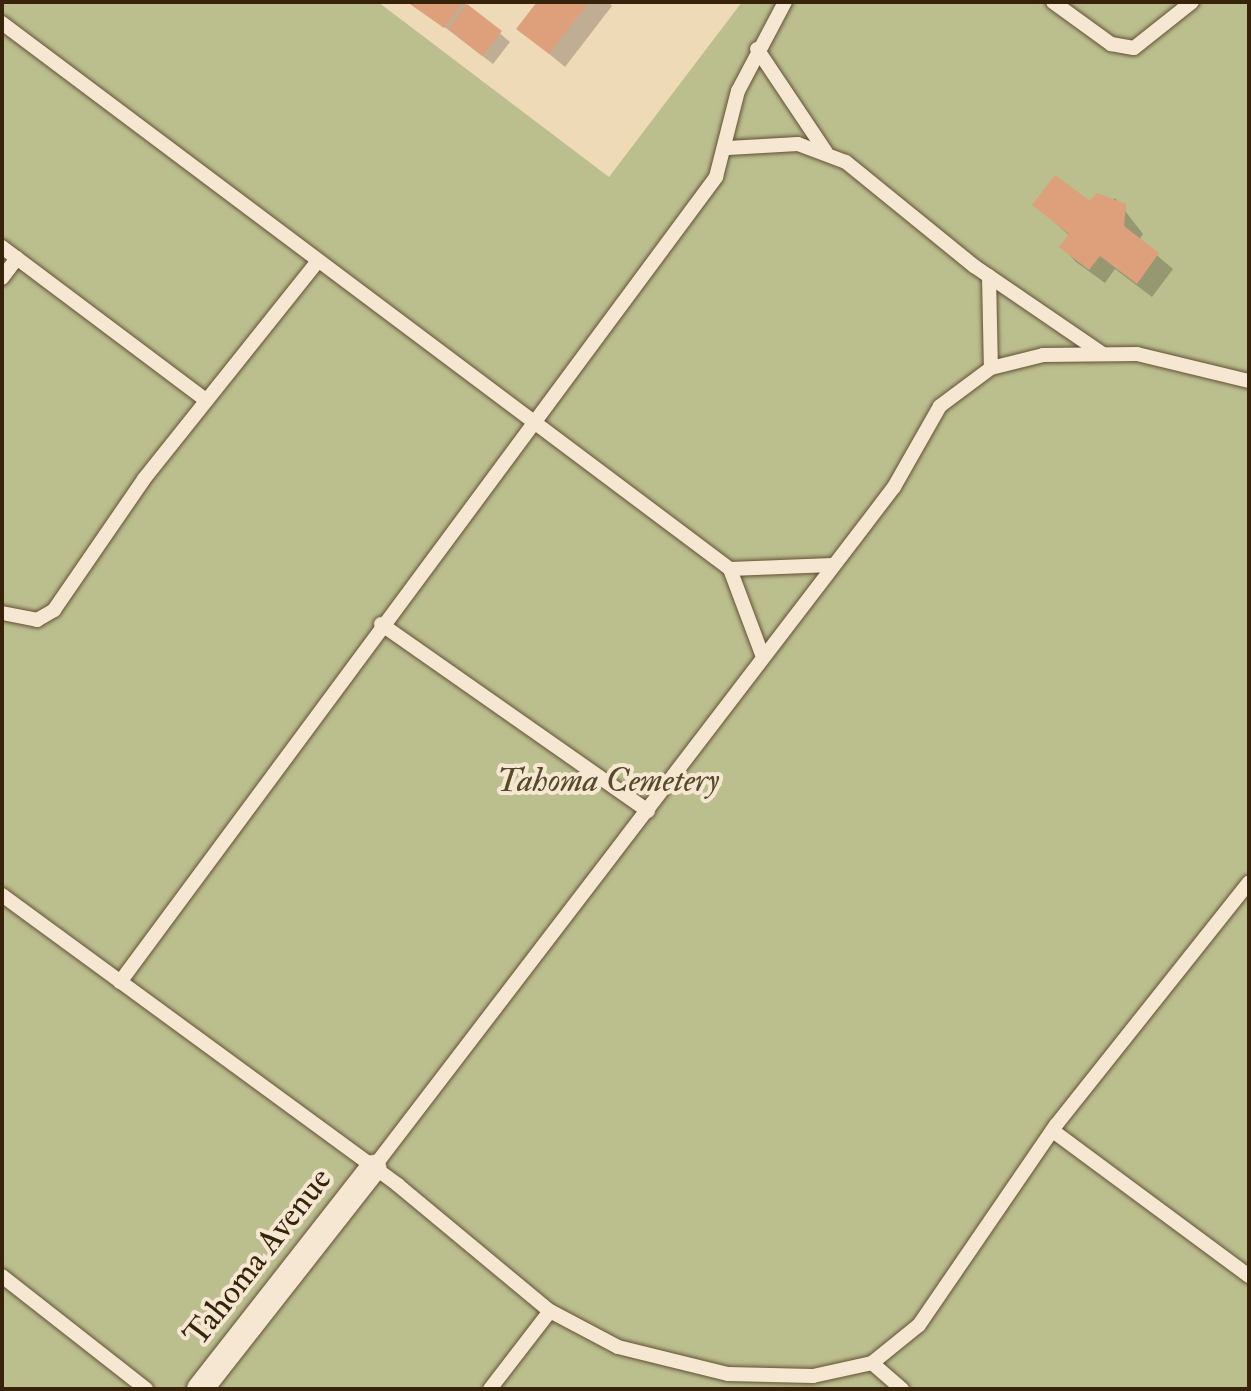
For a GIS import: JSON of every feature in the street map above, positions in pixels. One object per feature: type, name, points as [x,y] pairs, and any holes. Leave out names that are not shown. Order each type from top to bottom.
[{"type":"street","name":"Tahoma Avenue","points":[[200,1389],[373,1168]]},
{"type":"lane","points":[[120,982],[529,421],[716,177],[728,148],[738,91],[757,49],[785,2]]},
{"type":"lane","points":[[1053,2],[1111,44],[1134,48],[1192,2]]},
{"type":"lane","points":[[2,23],[730,569],[763,657]]},
{"type":"lane","points":[[757,49],[829,155]]},
{"type":"lane","points":[[728,148],[798,144],[829,155],[989,276],[1103,354]]},
{"type":"lane","points":[[2,247],[206,400]]},
{"type":"lane","points":[[2,278],[17,258]]},
{"type":"lane","points":[[2,613],[37,620],[54,610],[206,400],[318,261]]},
{"type":"lane","points":[[989,276],[991,368]]},
{"type":"lane","points":[[373,1168],[894,487],[940,406],[991,368],[1043,355],[1137,354],[1249,381]]},
{"type":"lane","points":[[730,569],[832,565]]},
{"type":"lane","points":[[381,624],[648,811]]},
{"type":"lane","points":[[2,895],[373,1168],[550,1311],[618,1347],[728,1374],[813,1376],[872,1363],[919,1325],[1053,1131],[1249,882]]},
{"type":"lane","points":[[1053,1131],[1249,1276]]},
{"type":"lane","points":[[2,1276],[146,1389]]},
{"type":"lane","points":[[490,1389],[550,1311]]},
{"type":"lane","points":[[872,1363],[902,1389]]},
{"type":"green space","name":"Tahoma Cemetery","points":[[2,2],[378,2],[609,177],[742,2],[1249,2],[1249,1389],[2,1389]]},
{"type":"building","points":[[407,2],[463,2],[444,28]]},
{"type":"building","points":[[537,2],[589,2],[549,54],[516,29]]},
{"type":"building","points":[[467,4],[502,31],[482,56],[448,29]]},
{"type":"building","points":[[1055,175],[1090,201],[1097,193],[1126,204],[1124,226],[1159,253],[1137,284],[1100,256],[1089,270],[1059,247],[1069,234],[1032,205]]}]
